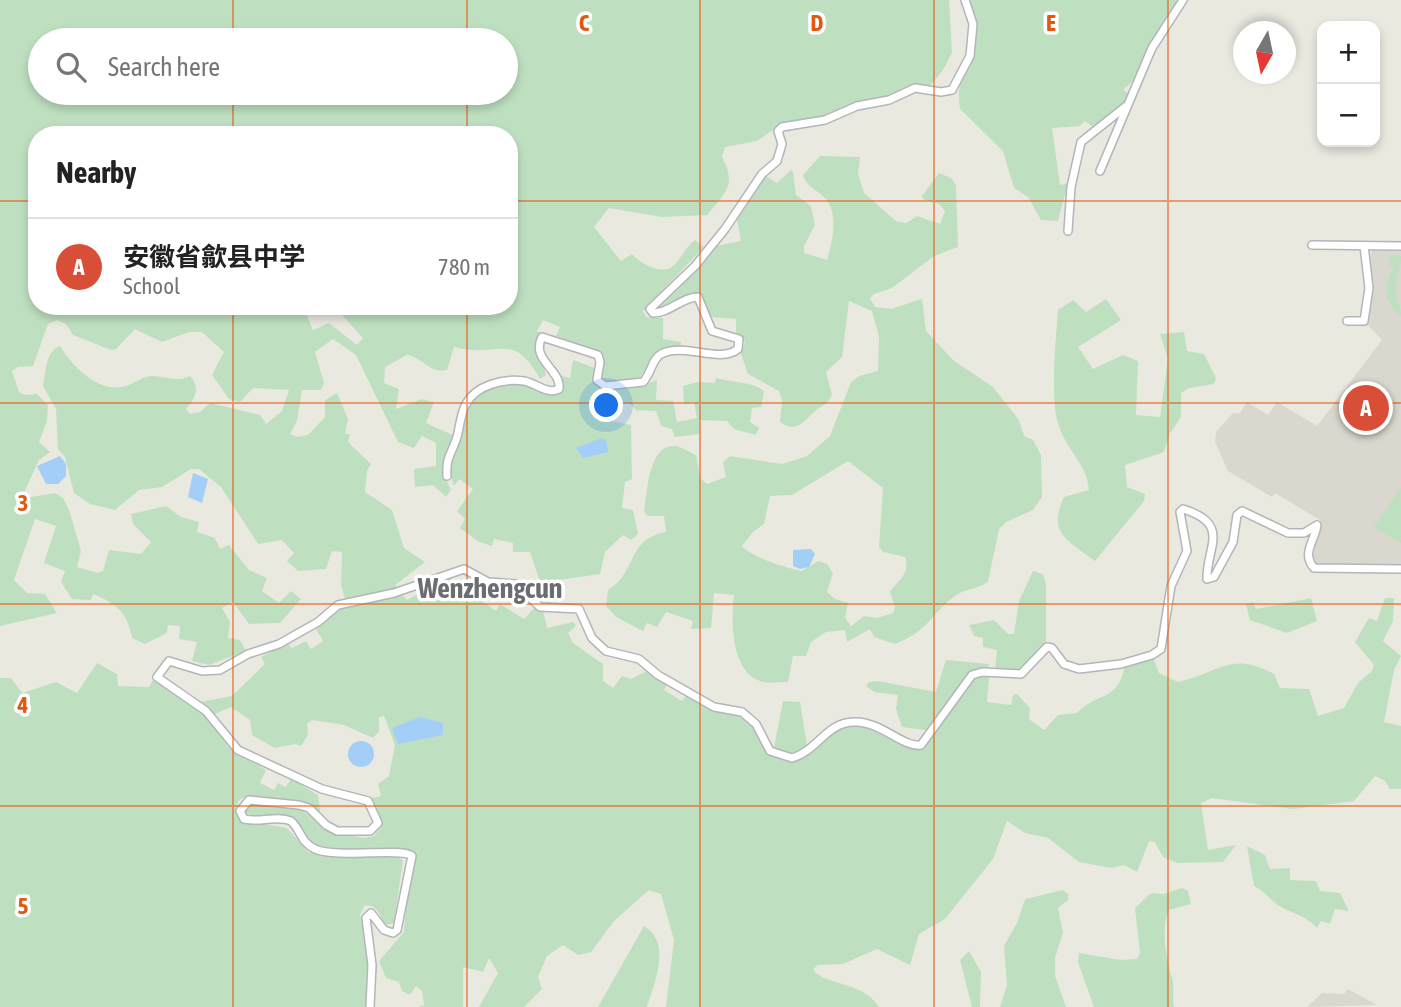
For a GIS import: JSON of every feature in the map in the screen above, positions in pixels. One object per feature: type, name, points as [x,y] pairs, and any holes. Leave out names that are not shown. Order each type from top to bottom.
[{"type":"street","points":[[447,476],[447,455],[455,441],[466,404],[480,390],[495,383],[521,381],[550,392],[559,389],[558,378],[542,362],[539,342],[541,337],[598,355],[600,362],[597,380],[605,386],[643,382],[657,357],[663,353],[695,350],[725,355],[738,349],[739,338],[712,331],[698,297],[690,297],[661,313],[653,313],[650,309],[695,266],[725,229],[762,174],[777,161],[782,144],[778,131],[782,127],[825,120],[857,106],[889,100],[915,89],[945,92],[953,88],[970,56],[973,26],[965,0]]},
{"type":"street","points":[[1100,171],[1152,48],[1183,0]]},
{"type":"street","points":[[1068,231],[1071,187],[1081,142],[1128,103]]},
{"type":"street","points":[[1312,245],[1401,246]]},
{"type":"street","points":[[1348,321],[1364,321],[1369,288],[1364,246]]},
{"type":"street","points":[[370,1007],[372,965],[366,918],[371,913],[385,931],[393,933],[397,930],[412,856],[404,852],[361,855],[320,851],[303,841],[291,821],[277,817],[258,821],[244,819],[240,811],[249,800],[306,807],[326,825],[347,833],[370,831],[378,823],[368,801],[322,789],[238,750],[206,711],[157,677],[169,661],[202,671],[220,670],[248,654],[279,644],[318,622],[338,605],[394,593],[447,572],[464,569],[488,582],[505,581],[516,584],[540,607],[579,609],[592,638],[606,651],[639,659],[658,675],[714,707],[743,712],[756,724],[770,751],[792,758],[817,744],[828,731],[851,722],[883,727],[909,744],[921,745],[971,677],[982,672],[1021,674],[1047,648],[1052,648],[1066,665],[1079,669],[1121,664],[1157,653],[1165,634],[1171,586],[1187,551],[1187,538],[1180,512],[1183,509],[1204,520],[1212,531],[1214,546],[1207,579],[1214,577],[1231,546],[1237,515],[1242,511],[1288,533],[1305,532],[1316,524],[1316,533],[1309,543],[1309,560],[1314,568],[1401,569]]},
{"type":"shaded area","points":[[1372,251],[1401,251],[1401,566],[1315,565],[1310,543],[1318,538],[1320,520],[1275,493],[1272,497],[1228,471],[1215,442],[1216,432],[1233,413],[1240,413],[1247,402],[1268,415],[1277,402],[1317,426],[1382,340],[1366,323],[1373,291],[1369,258]]},
{"type":"shaded area","points":[[1348,989],[1377,1005],[1307,1007],[1322,993],[1344,994]]},
{"type":"green space","points":[[0,0],[949,0],[952,53],[929,87],[864,101],[834,115],[782,124],[757,141],[725,147],[722,157],[729,182],[724,194],[707,215],[662,217],[609,208],[594,227],[621,261],[632,254],[651,267],[663,270],[673,266],[695,240],[704,247],[643,311],[646,317],[663,318],[663,339],[681,342],[680,348],[654,354],[639,379],[608,383],[600,380],[603,363],[601,356],[556,336],[560,327],[543,320],[537,331],[542,333],[537,342],[546,375],[540,379],[521,355],[503,349],[469,350],[454,347],[447,370],[441,371],[407,355],[385,367],[384,383],[399,389],[396,409],[422,399],[434,402],[426,423],[455,436],[445,462],[445,475],[451,490],[446,497],[433,485],[415,487],[414,469],[436,466],[436,443],[422,436],[414,448],[398,442],[356,355],[333,339],[315,352],[324,383],[321,390],[302,390],[297,421],[290,434],[297,437],[308,435],[325,417],[325,400],[337,393],[348,419],[345,434],[350,434],[348,442],[371,464],[367,471],[365,492],[392,510],[404,548],[425,562],[395,585],[398,589],[346,601],[341,586],[342,552],[332,551],[326,569],[298,571],[287,561],[294,553],[282,540],[258,544],[221,487],[199,469],[191,469],[162,487],[139,490],[115,510],[90,504],[74,493],[65,457],[58,449],[56,409],[43,386],[51,353],[60,346],[79,370],[106,386],[126,386],[149,376],[176,379],[190,376],[196,389],[186,409],[190,414],[200,412],[210,403],[260,415],[266,424],[282,411],[289,390],[253,388],[240,402],[229,399],[212,375],[224,352],[202,332],[189,332],[162,342],[135,329],[116,349],[111,350],[73,335],[66,324],[57,320],[48,324],[33,366],[18,367],[12,371],[19,392],[25,395],[37,394],[48,405],[47,421],[39,442],[50,452],[39,460],[23,495],[25,498],[55,493],[63,498],[81,551],[77,567],[98,573],[103,571],[109,550],[141,554],[151,542],[133,524],[131,514],[166,506],[181,517],[199,522],[197,532],[215,538],[220,549],[229,545],[249,570],[267,578],[262,591],[279,603],[291,591],[301,599],[280,623],[249,624],[233,602],[222,608],[230,622],[228,638],[240,640],[246,651],[209,665],[192,661],[197,642],[179,639],[180,626],[168,625],[167,633],[145,644],[132,638],[124,615],[108,601],[93,594],[91,600],[72,599],[61,582],[65,571],[44,563],[56,526],[35,519],[14,580],[27,593],[45,594],[57,613],[0,626]]},
{"type":"green space","points":[[968,0],[1181,0],[1134,80],[1123,90],[1129,94],[1125,105],[1093,127],[1085,121],[1080,126],[1052,128],[1060,185],[1068,183],[1058,221],[1041,220],[1028,197],[1014,188],[1003,151],[960,109],[961,80],[973,28]]},
{"type":"green space","points":[[820,156],[860,157],[858,174],[864,193],[896,221],[906,223],[917,216],[940,224],[945,211],[939,204],[923,199],[922,196],[939,173],[951,178],[956,185],[958,247],[934,256],[892,288],[870,298],[875,307],[891,309],[922,299],[926,331],[953,360],[993,387],[1019,420],[1024,436],[1033,440],[1041,455],[1042,497],[1033,510],[1006,522],[999,529],[988,582],[956,595],[915,634],[895,644],[874,637],[870,629],[847,642],[845,630],[826,632],[811,642],[806,656],[793,656],[788,682],[766,682],[750,675],[738,655],[733,630],[734,595],[714,593],[711,628],[691,629],[693,621],[666,612],[657,627],[647,623],[643,631],[616,617],[606,606],[608,590],[624,574],[644,541],[666,532],[664,516],[648,516],[644,512],[650,472],[659,453],[675,446],[696,455],[700,478],[707,484],[726,477],[723,462],[730,456],[782,464],[807,456],[830,436],[851,382],[859,376],[878,371],[879,337],[872,311],[849,301],[842,357],[826,372],[832,395],[803,422],[791,427],[780,422],[782,400],[779,391],[748,374],[741,354],[745,341],[736,334],[736,319],[710,317],[704,304],[692,295],[664,308],[654,309],[716,246],[741,241],[737,220],[766,176],[777,183],[791,170],[793,172],[796,195],[811,206],[815,225],[804,246],[804,253],[827,260],[832,237],[832,213],[826,199],[810,186],[803,175]],"holes":[[[848,461],[883,488],[879,547],[883,552],[905,557],[906,563],[903,576],[890,592],[895,607],[893,613],[877,618],[864,616],[851,626],[845,618],[848,603],[835,599],[827,592],[833,573],[827,564],[818,561],[802,571],[761,558],[742,546],[753,532],[764,524],[770,496],[792,495]]]},
{"type":"green space","points":[[1390,255],[1401,256],[1396,290],[1401,316],[1388,299],[1386,287],[1394,267],[1389,266]]},
{"type":"green space","points":[[1106,299],[1121,320],[1078,347],[1093,369],[1123,355],[1138,361],[1136,415],[1160,417],[1168,359],[1160,334],[1184,332],[1187,351],[1204,354],[1216,378],[1214,384],[1189,388],[1181,393],[1181,417],[1170,433],[1164,452],[1125,465],[1127,487],[1145,494],[1144,501],[1095,561],[1069,541],[1059,528],[1059,510],[1064,497],[1089,490],[1084,472],[1058,423],[1054,399],[1054,368],[1058,310],[1073,300],[1086,312]]},
{"type":"green space","points":[[573,360],[595,368],[592,381],[601,388],[642,386],[657,380],[656,400],[673,401],[677,422],[697,418],[694,402],[684,404],[683,386],[698,382],[715,383],[716,378],[760,388],[764,391],[761,407],[752,408],[750,422],[759,428],[756,435],[734,429],[727,421],[699,420],[700,434],[675,437],[672,429],[661,426],[656,411],[636,410],[629,403],[618,402],[611,421],[631,425],[632,479],[625,482],[622,508],[633,510],[638,534],[631,540],[623,535],[605,552],[600,574],[552,581],[553,587],[542,588],[530,552],[513,552],[513,543],[494,539],[492,546],[479,542],[460,528],[465,519],[457,511],[473,489],[459,479],[454,486],[448,468],[468,404],[490,388],[515,384],[535,386],[554,395],[562,387],[561,376],[570,378]]},
{"type":"green space","points":[[1401,487],[1401,543],[1374,527]]},
{"type":"green space","points":[[1033,571],[1043,574],[1046,584],[1046,644],[1019,671],[995,669],[997,650],[983,647],[983,638],[974,636],[969,625],[994,620],[1008,634],[1014,634],[1019,601]]},
{"type":"green space","points":[[449,577],[496,611],[500,604],[524,619],[534,608],[543,611],[547,628],[573,622],[576,626],[568,633],[573,643],[603,664],[603,681],[613,688],[622,676],[631,679],[647,671],[667,684],[664,690],[682,701],[688,694],[710,708],[739,708],[750,714],[768,744],[774,747],[783,701],[800,702],[807,745],[841,727],[863,725],[923,746],[969,682],[983,674],[989,676],[987,702],[1011,705],[1013,695],[1017,694],[1030,708],[1029,719],[1044,730],[1058,715],[1077,713],[1112,691],[1122,678],[1125,666],[1153,657],[1159,673],[1178,682],[1224,666],[1246,664],[1259,667],[1274,674],[1280,688],[1309,689],[1318,716],[1344,708],[1358,683],[1372,671],[1374,665],[1355,642],[1369,618],[1377,621],[1385,598],[1394,598],[1393,621],[1383,641],[1401,656],[1394,670],[1384,722],[1401,726],[1401,789],[1390,789],[1385,781],[1375,776],[1354,801],[1293,809],[1212,798],[1201,803],[1208,850],[1236,845],[1223,862],[1177,863],[1163,857],[1155,842],[1149,841],[1137,872],[1124,865],[1111,868],[1079,862],[1048,838],[1025,833],[1007,821],[993,859],[945,919],[919,934],[910,965],[877,949],[843,964],[818,965],[813,969],[824,978],[863,992],[879,1007],[666,1007],[674,940],[661,894],[649,890],[614,921],[591,952],[578,955],[563,945],[547,956],[538,977],[542,989],[524,1007],[479,1007],[498,973],[489,958],[483,972],[463,967],[463,1007],[418,1007],[424,1005],[422,991],[416,986],[410,995],[402,991],[399,982],[386,978],[379,961],[404,932],[407,891],[415,863],[412,851],[401,848],[348,853],[323,850],[309,841],[292,817],[246,814],[244,808],[252,803],[301,809],[328,831],[364,838],[374,836],[382,826],[372,798],[381,796],[378,784],[389,776],[395,745],[384,716],[379,717],[379,731],[373,738],[344,725],[312,720],[307,724],[308,735],[301,746],[295,744],[275,748],[252,735],[250,720],[231,707],[213,715],[200,702],[232,696],[265,664],[261,657],[287,643],[292,648],[306,641],[311,649],[323,641],[316,629],[332,612],[347,605],[400,592],[407,600]]},
{"type":"green space","points":[[1311,598],[1317,621],[1287,633],[1250,620],[1246,605],[1253,602],[1256,609]]},
{"type":"green space","points":[[946,660],[989,664],[988,670],[973,671],[966,677],[931,731],[902,727],[896,709],[898,695],[874,692],[866,686],[869,682],[878,681],[936,692]]},
{"type":"green space","points":[[97,663],[117,674],[118,686],[149,687],[153,680],[192,704],[207,717],[228,747],[266,770],[260,783],[274,790],[278,783],[286,787],[291,779],[318,795],[321,818],[296,803],[250,796],[241,799],[236,805],[235,812],[240,820],[287,828],[308,852],[353,858],[395,856],[403,860],[394,923],[386,925],[372,906],[364,906],[360,915],[369,962],[367,1007],[0,1007],[0,678],[11,678],[22,693],[56,682],[77,693]]},
{"type":"green space","points":[[1247,846],[1265,855],[1270,869],[1290,868],[1290,880],[1316,881],[1320,891],[1340,893],[1349,911],[1335,909],[1330,924],[1321,921],[1317,928],[1278,905],[1254,886]]},
{"type":"green space","points":[[1182,888],[1188,891],[1191,904],[1169,910],[1165,926],[1174,1007],[1094,1007],[1078,962],[1079,953],[1121,960],[1137,959],[1140,953],[1135,908],[1151,893],[1163,894]]},
{"type":"green space","points":[[1063,890],[1068,894],[1068,900],[1058,908],[1063,933],[1055,958],[1055,976],[1066,1007],[1000,1007],[1007,985],[1004,946],[1017,923],[1025,899]]},
{"type":"green space","points":[[644,926],[657,942],[659,953],[657,975],[647,1007],[598,1007]]},
{"type":"green space","points":[[969,951],[981,972],[980,1007],[972,1007],[960,960]]},
{"type":"water","points":[[602,438],[606,440],[608,452],[583,458],[576,448]]},
{"type":"water","points":[[60,456],[66,464],[66,476],[58,484],[46,484],[37,466]]},
{"type":"water","points":[[193,473],[208,479],[202,503],[188,497]]},
{"type":"water","points":[[811,549],[815,554],[809,567],[800,569],[793,566],[793,550]]},
{"type":"water","points":[[420,717],[443,723],[443,735],[398,744],[392,728]]},
{"type":"water","points":[[361,741],[370,745],[374,754],[370,763],[361,767],[352,763],[348,754],[352,745]]},
{"type":"place","name":"安徽省歙县中学","points":[[1366,408]]},
{"type":"district","name":"Wenzhengcun","points":[[490,588]]}]
